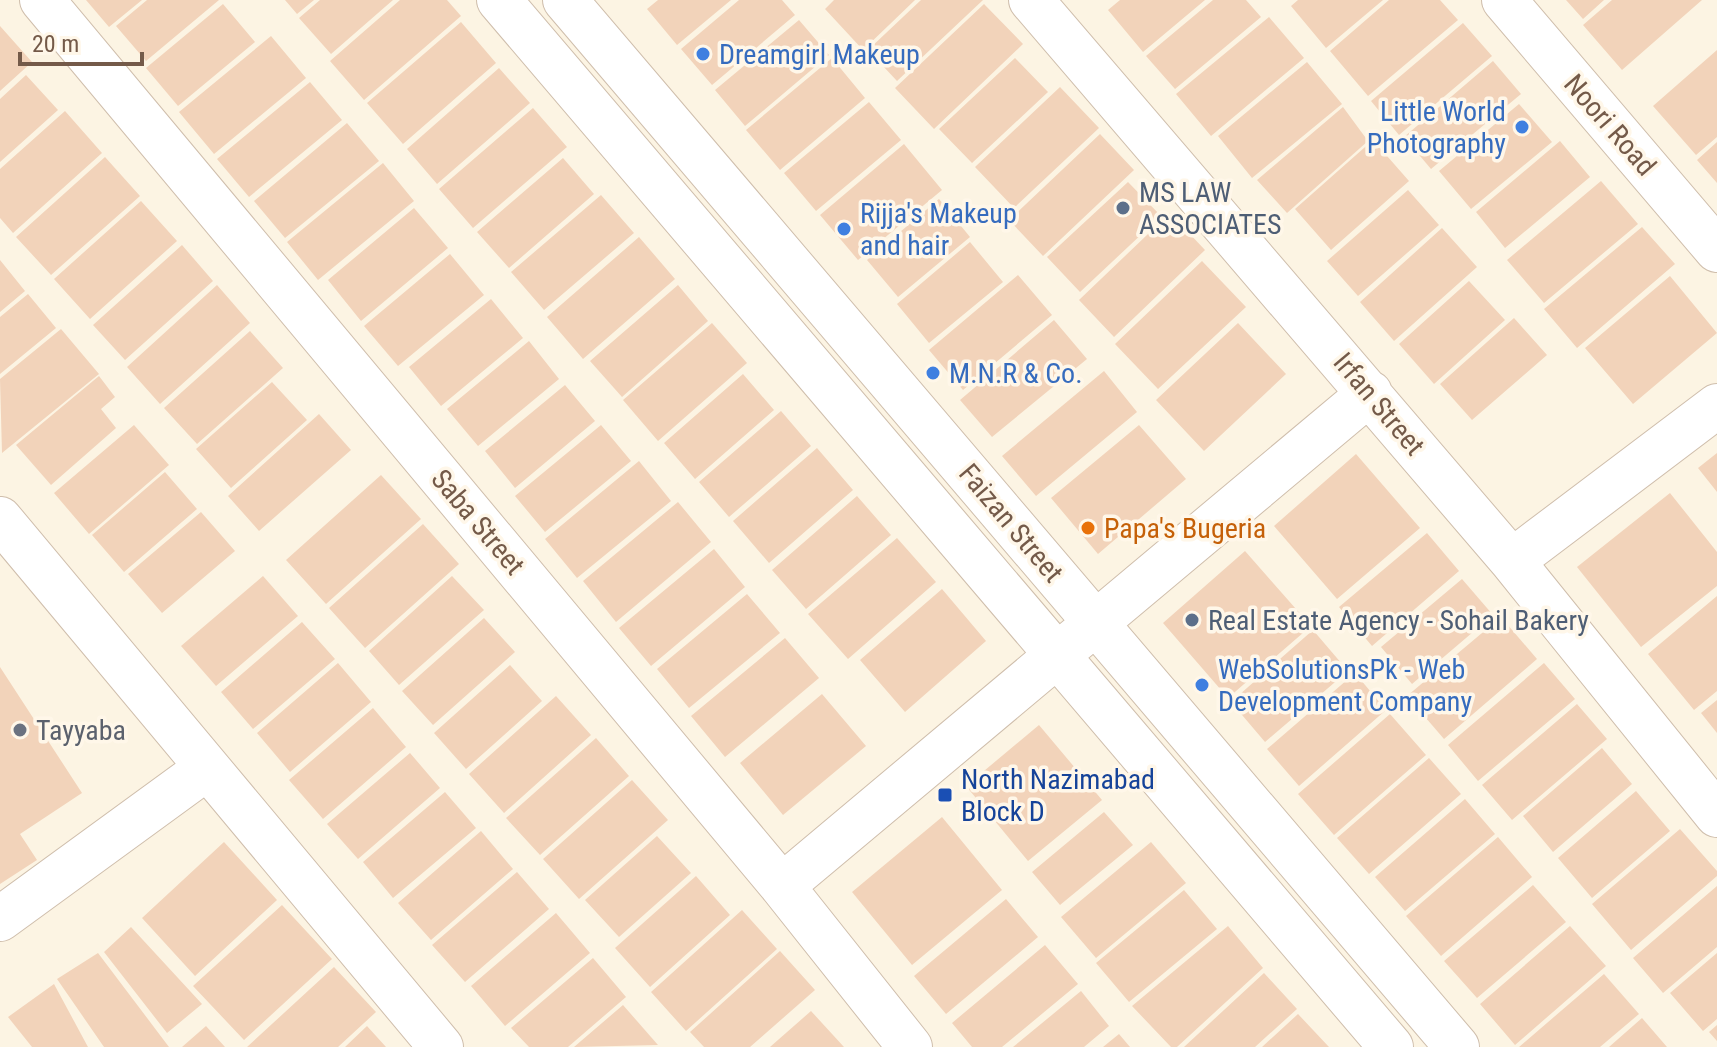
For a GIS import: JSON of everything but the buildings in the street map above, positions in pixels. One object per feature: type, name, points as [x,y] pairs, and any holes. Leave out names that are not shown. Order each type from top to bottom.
[{"type":"street","name":"Saba Street","points":[[42,0],[782,886],[910,1047]]},
{"type":"street","name":"Faizan Street","points":[[499,0],[1391,1047]]},
{"type":"street","name":"Faizan Street","points":[[565,0],[1457,1047]]},
{"type":"street","name":"Irfan Street","points":[[1031,0],[1512,561],[1717,815]]},
{"type":"street","name":"Noori Road","points":[[1504,0],[1717,250]]},
{"type":"street","points":[[782,886],[1370,393]]},
{"type":"street","points":[[1512,561],[1717,406]]},
{"type":"street","points":[[0,519],[441,1047]]},
{"type":"street","points":[[0,919],[207,768]]},
{"type":"place","name":"Dreamgirl Makeup","points":[[703,54]]},
{"type":"place","name":"Little World Photography","points":[[1522,127]]},
{"type":"place","name":"MS LAW ASSOCIATES","points":[[1123,208]]},
{"type":"place","name":"Rijja's Makeup and hair","points":[[844,229]]},
{"type":"place","name":"M.N.R & Co.","points":[[933,373]]},
{"type":"place","name":"Papa's Bugeria","points":[[1088,528]]},
{"type":"place","name":"Real Estate Agency - Sohail Bakery","points":[[1192,620]]},
{"type":"place","name":"WebSolutionsPk - Web Development Company","points":[[1202,685]]},
{"type":"place","name":"Tayyaba","points":[[20,730]]},
{"type":"place","name":"North Nazimabad Block D","points":[[945,795]]}]
